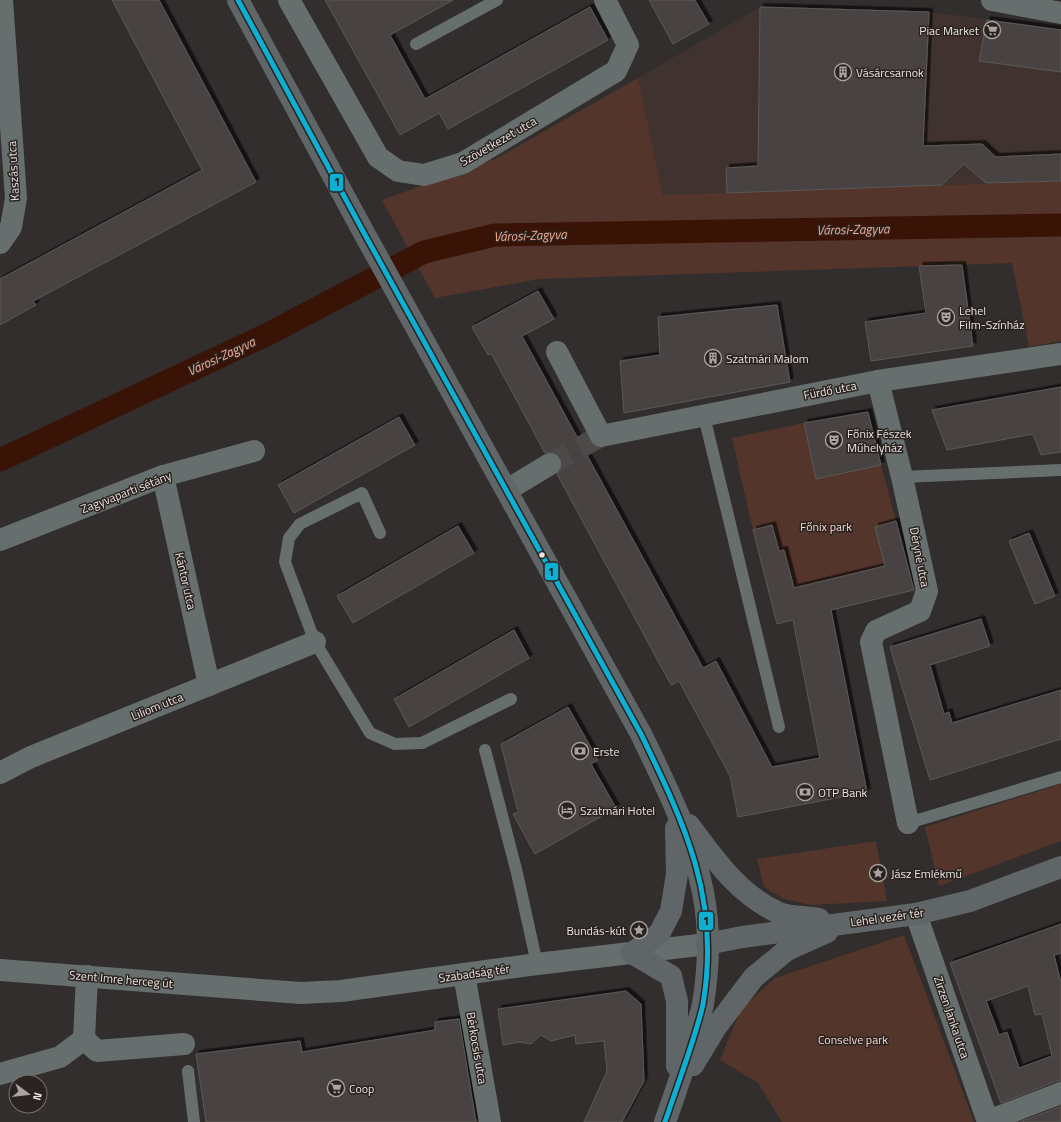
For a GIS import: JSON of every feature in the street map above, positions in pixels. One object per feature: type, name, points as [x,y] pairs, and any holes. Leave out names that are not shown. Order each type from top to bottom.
[{"type":"street","name":"Kaszás utca","points":[[2,0],[5,116],[16,198],[5,235]]},
{"type":"street","points":[[238,0],[364,233],[641,734],[676,808],[696,864],[703,892],[706,915],[707,969],[703,1005],[677,1090],[665,1122]]},
{"type":"street","name":"Szövetkezet utca","points":[[289,0],[378,157],[398,171],[424,175],[463,163],[616,71],[628,45],[605,0]]},
{"type":"street","points":[[992,0],[1061,12]]},
{"type":"street","name":"Fürdő utca","points":[[557,352],[601,436],[878,381],[1061,354]]},
{"type":"street","name":"Déryné utca","points":[[878,381],[928,591],[920,611],[876,631],[871,642],[908,823]]},
{"type":"street","name":"Zagyvaparti sétány","points":[[0,540],[163,476],[254,451]]},
{"type":"street","points":[[507,490],[550,464]]},
{"type":"street","name":"Kántor utca","points":[[163,476],[209,685]]},
{"type":"street","name":"Liliom utca","points":[[0,773],[31,758],[315,642]]},
{"type":"street","points":[[676,808],[718,864],[748,895],[780,914],[846,922]]},
{"type":"street","points":[[676,808],[677,874],[671,911],[659,934],[632,953],[671,976],[677,1001],[677,1090]]},
{"type":"street","name":"Lehel vezér tér","points":[[707,944],[742,937],[846,922],[916,914],[970,901],[1061,867]]},
{"type":"street","name":"Zirzen Janka utca","points":[[916,914],[988,1121],[1061,1092]]},
{"type":"street","points":[[677,1090],[716,1027],[754,977],[787,950],[846,922]]},
{"type":"street","name":"Szabadság tér","points":[[241,990],[301,994],[341,991],[537,964],[707,944]]},
{"type":"street","name":"Szent Imre herceg út","points":[[0,970],[87,976],[241,990]]},
{"type":"street","name":"Bérkocsis utca","points":[[464,974],[490,1122]]},
{"type":"street","points":[[84,1039],[87,976]]},
{"type":"street","points":[[84,1039],[97,1051],[184,1044]]},
{"type":"street","points":[[0,1074],[60,1057],[84,1039]]},
{"type":"lane","points":[[416,44],[497,0]]},
{"type":"lane","points":[[704,416],[779,727]]},
{"type":"lane","points":[[902,477],[1061,470]]},
{"type":"lane","points":[[380,533],[362,493],[300,524],[289,538],[285,562],[315,642],[370,732],[395,744],[422,742],[511,699]]},
{"type":"lane","points":[[485,750],[517,873],[537,964]]},
{"type":"lane","points":[[908,823],[1061,777]]},
{"type":"lane","points":[[188,1071],[194,1122]]},
{"type":"shaded area","points":[[760,7],[929,12],[1061,30],[1061,181],[663,195],[638,78]]},
{"type":"green space","points":[[638,78],[663,195],[1061,181],[1061,341],[1029,347],[1012,263],[539,279],[435,298],[382,200],[495,159]]},
{"type":"green space","name":"Főnix park","points":[[804,423],[816,479],[881,465],[896,521],[875,527],[885,566],[794,588],[784,550],[779,551],[772,525],[753,530],[732,438]]},
{"type":"green space","points":[[1061,784],[1061,841],[939,886],[925,827]]},
{"type":"green space","points":[[876,841],[887,901],[812,905],[784,899],[764,887],[757,859]]},
{"type":"green space","name":"Conselve park","points":[[904,935],[974,1122],[782,1122],[758,1083],[720,1060],[741,1009],[775,978]]},
{"type":"building","points":[[112,0],[159,0],[256,182],[33,301],[36,305],[0,325],[0,279],[202,170]]},
{"type":"building","points":[[325,0],[453,0],[390,35],[425,99],[590,7],[608,40],[448,129],[439,113],[400,135]]},
{"type":"building","points":[[649,0],[695,0],[709,24],[673,44]]},
{"type":"building","name":"Vásárcsarnok","points":[[760,7],[929,12],[923,146],[982,144],[996,157],[1061,154],[1061,181],[986,183],[964,164],[942,185],[727,193],[726,168],[758,166]]},
{"type":"building","points":[[987,20],[1061,30],[1061,72],[979,61]]},
{"type":"building","points":[[962,265],[973,346],[871,361],[865,322],[926,313],[919,266]]},
{"type":"building","points":[[538,291],[554,319],[522,336],[703,668],[716,661],[772,767],[820,758],[793,620],[777,624],[753,530],[772,525],[779,551],[784,550],[794,588],[885,566],[875,527],[896,521],[914,590],[831,610],[867,792],[738,817],[730,776],[679,681],[671,685],[557,474],[561,470],[561,458],[556,453],[545,453],[491,353],[488,355],[472,327]]},
{"type":"building","name":"Szatmári Malom","points":[[777,305],[790,382],[624,413],[620,361],[660,355],[658,317]]},
{"type":"building","points":[[1061,387],[1061,452],[1041,455],[1033,434],[947,450],[932,410]]},
{"type":"building","points":[[868,412],[881,465],[816,479],[804,423]]},
{"type":"building","points":[[399,417],[415,445],[294,513],[278,485]]},
{"type":"building","points":[[458,526],[474,553],[353,623],[337,596]]},
{"type":"building","points":[[1029,533],[1055,596],[1035,604],[1009,541]]},
{"type":"building","points":[[981,619],[990,646],[930,665],[944,714],[949,712],[952,723],[1061,690],[1061,739],[930,780],[890,647]]},
{"type":"building","points":[[514,630],[529,658],[409,727],[394,699]]},
{"type":"building","points":[[568,707],[598,760],[591,764],[616,808],[535,854],[513,814],[518,812],[501,744]]},
{"type":"building","points":[[1061,924],[1061,953],[1054,955],[1061,983],[1061,1081],[1057,1081],[1001,1103],[950,963]],"holes":[[[1028,986],[1035,1015],[1042,1014],[1052,1056],[1019,1068],[1007,1032],[999,1035],[986,1001]]]},
{"type":"building","points":[[626,991],[641,1004],[644,1081],[622,1122],[584,1122],[607,1071],[604,1041],[576,1044],[575,1035],[551,1041],[541,1035],[531,1044],[520,1042],[503,1045],[498,1009]]},
{"type":"building","name":"Coop","points":[[459,1019],[476,1122],[206,1122],[196,1054],[300,1041],[302,1052],[435,1030],[435,1022]]},
{"type":"building","points":[[1061,1106],[1061,1122],[1020,1122]]},
{"type":"waterway","name":"Városi-Zagyva","points":[[0,460],[270,333],[424,252],[495,235],[1061,225]]},
{"type":"tunnel","points":[[550,464],[601,436]]},
{"type":"transit line","name":"1","points":[[238,0],[364,233],[641,734],[672,800],[685,832],[703,896],[707,930],[707,966],[703,1004],[688,1055],[665,1122]]},
{"type":"place","name":"Piac Market","points":[[992,30]]},
{"type":"place","name":"Vásárcsarnok","points":[[843,72]]},
{"type":"place","name":"Lehel Film-Színház","points":[[946,317]]},
{"type":"place","name":"Szatmári Malom","points":[[713,358]]},
{"type":"place","name":"Főnix Fészek Műhelyház","points":[[834,440]]},
{"type":"place","name":"Erste","points":[[580,751]]},
{"type":"place","name":"OTP Bank","points":[[805,792]]},
{"type":"place","name":"Szatmári Hotel","points":[[567,810]]},
{"type":"place","name":"Jász Emlékmű","points":[[878,873]]},
{"type":"place","name":"Bundás-kút","points":[[639,930]]},
{"type":"place","name":"Coop","points":[[336,1088]]}]
